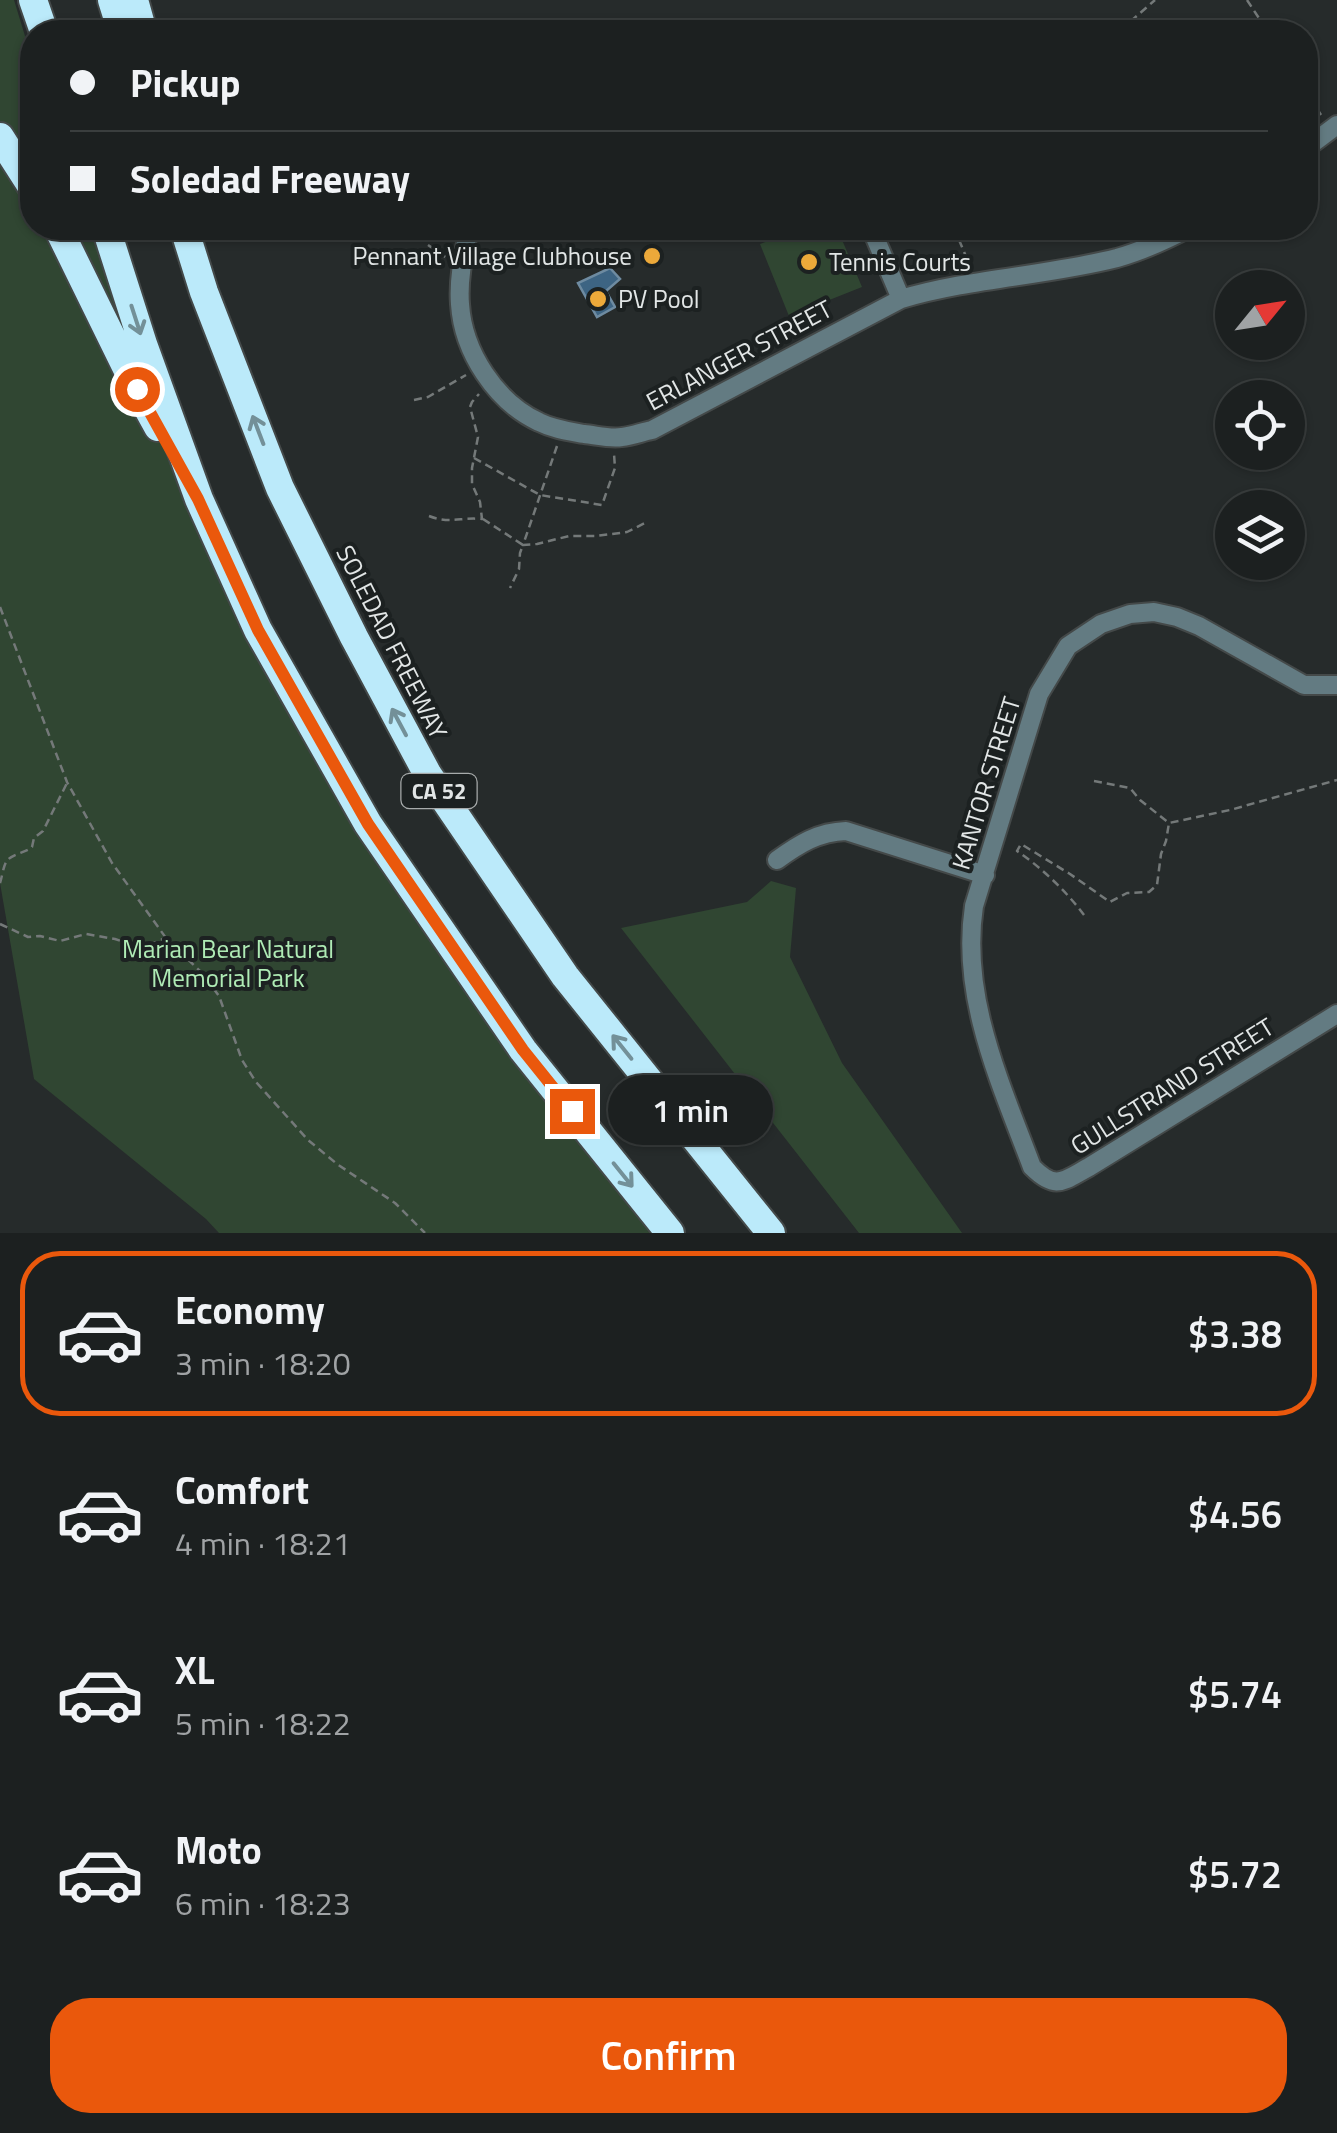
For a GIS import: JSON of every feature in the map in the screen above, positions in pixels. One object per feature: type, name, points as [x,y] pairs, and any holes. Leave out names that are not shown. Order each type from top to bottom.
[{"type":"highway","points":[[2,139],[20,168]]},
{"type":"highway","points":[[64,240],[137,389],[198,499]]},
{"type":"highway","name":"CA 52","points":[[110,240],[198,499],[258,630],[368,824],[523,1050],[670,1233]]},
{"type":"highway","name":"SOLEDAD FREEWAY","points":[[190,240],[204,292],[280,488],[428,776],[565,976],[770,1233]]},
{"type":"street","name":"ERLANGER STREET","points":[[467,240],[461,266],[460,307],[470,347],[492,384],[505,399],[537,421],[562,430],[612,438],[652,430],[902,299],[939,287],[1116,258],[1164,240]]},
{"type":"street","points":[[876,240],[902,299]]},
{"type":"street","name":"KANTOR STREET","points":[[1032,1167],[978,1014],[970,929],[1039,694],[1068,646],[1101,624],[1130,614],[1154,612],[1199,626],[1304,685],[1337,686]]},
{"type":"street","points":[[777,860],[802,842],[830,831],[846,830],[985,874]]},
{"type":"street","name":"GULLSTRAND STREET","points":[[1032,1167],[1045,1180],[1063,1181],[1337,1014]]},
{"type":"path","points":[[1132,20],[1155,0]]},
{"type":"path","points":[[1318,107],[1334,127]]},
{"type":"path","points":[[959,240],[976,282]]},
{"type":"path","points":[[428,246],[461,266]]},
{"type":"path","points":[[414,400],[428,397],[481,368]]},
{"type":"path","points":[[482,519],[472,484],[478,437],[470,408],[492,384]]},
{"type":"path","points":[[510,588],[562,430]]},
{"type":"path","points":[[474,458],[540,495],[602,505],[616,468],[612,438]]},
{"type":"path","points":[[429,516],[442,522],[482,519],[523,544],[627,532],[647,522]]},
{"type":"path","points":[[0,607],[68,782],[112,863],[166,938],[219,996],[242,1060],[256,1082],[308,1140],[395,1203],[425,1233]]},
{"type":"path","points":[[1168,823],[1337,780]]},
{"type":"path","points":[[0,884],[6,861],[32,848],[34,838],[43,831],[68,782]]},
{"type":"path","points":[[1094,782],[1130,788],[1168,823]]},
{"type":"path","points":[[1084,915],[1017,850],[1021,844],[1110,902],[1127,892],[1150,892],[1157,885],[1168,823]]},
{"type":"path","points":[[0,924],[28,937],[53,941],[86,934],[143,948],[166,938]]},
{"type":"green space","name":"Marian Bear Natural Memorial Park","points":[[0,0],[14,0],[20,20],[20,240],[99,240],[260,607],[312,700],[380,813],[571,1093],[686,1233],[219,1233],[34,1079],[0,883]]},
{"type":"green space","name":"Tennis Courts","points":[[770,240],[842,240],[862,287],[789,316],[760,244]]},
{"type":"green space","points":[[771,881],[796,888],[790,957],[842,1063],[962,1233],[859,1233],[621,928],[747,902]]},
{"type":"water","name":"PV Pool","points":[[610,268],[620,279],[606,291],[615,307],[597,317],[578,283]]},
{"type":"place","name":"Pennant Village Clubhouse","points":[[652,256]]},
{"type":"place","name":"Tennis Courts","points":[[809,262]]},
{"type":"place","name":"PV Pool","points":[[598,299]]},
{"type":"route","points":[[137,389],[198,499],[258,630],[368,824],[523,1050],[572,1111]]}]
